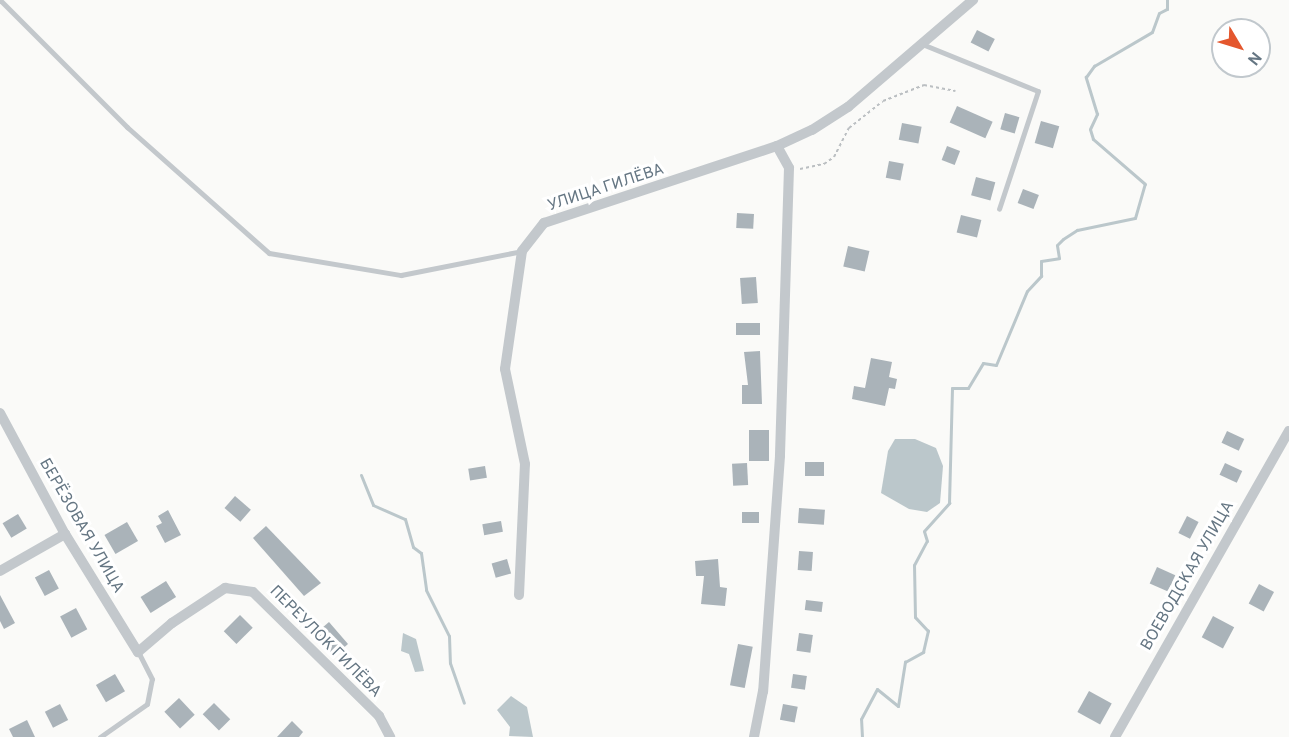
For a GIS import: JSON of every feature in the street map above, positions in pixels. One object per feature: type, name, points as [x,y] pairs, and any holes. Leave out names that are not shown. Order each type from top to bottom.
[{"type":"street","name":"УЛИЦА ГИЛЁВА","points":[[519,595],[525,464],[505,369],[522,251],[544,223],[777,146],[812,130],[848,107],[973,0]]},
{"type":"street","points":[[754,737],[763,690],[773,573],[789,168],[777,146]]},
{"type":"street","name":"БЕРЁЗОВАЯ УЛИЦА","points":[[0,413],[65,534],[138,652]]},
{"type":"street","name":"ВОЕВОДСКАЯ УЛИЦА","points":[[1115,737],[1289,431]]},
{"type":"street","points":[[0,571],[65,534]]},
{"type":"street","name":"ПЕРЕУЛОК ГИЛЁВА","points":[[138,652],[172,623],[225,588],[254,592],[379,716],[390,737]]},
{"type":"lane","points":[[0,0],[127,127],[269,253],[401,275],[522,251]]},
{"type":"lane","points":[[922,44],[1038,91],[999,209]]},
{"type":"lane","points":[[100,737],[147,704],[152,679],[138,652]]},
{"type":"path","points":[[789,168],[824,164],[834,157],[849,128],[883,101],[924,85],[955,92]]},
{"type":"shaded area","points":[[895,439],[915,439],[936,448],[943,466],[940,503],[927,512],[909,509],[881,493],[888,451]]},
{"type":"shaded area","points":[[403,633],[416,639],[424,671],[415,672],[409,654],[401,651]]},
{"type":"shaded area","points":[[511,696],[527,707],[533,737],[509,736],[510,727],[497,710]]},
{"type":"building","points":[[977,30],[995,39],[988,52],[971,42]]},
{"type":"building","points":[[957,106],[993,122],[985,138],[950,122]]},
{"type":"building","points":[[1005,113],[1019,117],[1015,133],[1000,129]]},
{"type":"building","points":[[1041,121],[1059,126],[1053,148],[1035,143]]},
{"type":"building","points":[[902,123],[922,127],[918,144],[899,140]]},
{"type":"building","points":[[947,146],[960,151],[955,165],[942,160]]},
{"type":"building","points":[[889,161],[904,164],[900,181],[886,178]]},
{"type":"building","points":[[976,177],[995,182],[990,201],[971,195]]},
{"type":"building","points":[[1023,189],[1039,195],[1033,209],[1018,203]]},
{"type":"building","points":[[737,213],[754,214],[753,229],[736,228]]},
{"type":"building","points":[[961,215],[981,220],[977,238],[957,232]]},
{"type":"building","points":[[848,246],[869,251],[865,271],[843,266]]},
{"type":"building","points":[[756,277],[758,303],[742,304],[740,278]]},
{"type":"building","points":[[736,323],[760,323],[760,335],[736,335]]},
{"type":"building","points":[[760,351],[762,404],[742,404],[742,385],[748,385],[744,352]]},
{"type":"building","points":[[871,358],[892,362],[889,377],[897,379],[895,389],[889,388],[885,406],[852,399],[854,386],[865,388]]},
{"type":"building","points":[[749,430],[769,430],[769,461],[749,461]]},
{"type":"building","points":[[1227,431],[1244,439],[1239,451],[1222,443]]},
{"type":"building","points":[[805,462],[824,462],[824,476],[805,476]]},
{"type":"building","points":[[747,463],[748,485],[733,486],[732,464]]},
{"type":"building","points":[[1225,463],[1242,471],[1237,483],[1220,475]]},
{"type":"building","points":[[485,466],[487,478],[470,481],[468,469]]},
{"type":"building","points":[[235,496],[251,510],[240,522],[225,508]]},
{"type":"building","points":[[799,508],[825,510],[824,525],[798,523]]},
{"type":"building","points":[[168,510],[181,535],[165,543],[156,526],[162,523],[158,516]]},
{"type":"building","points":[[742,512],[759,512],[759,523],[742,523]]},
{"type":"building","points":[[18,514],[27,529],[11,538],[3,523]]},
{"type":"building","points":[[1187,516],[1199,522],[1190,539],[1178,533]]},
{"type":"building","points":[[501,521],[503,532],[484,535],[482,524]]},
{"type":"building","points":[[127,522],[138,541],[115,554],[104,535]]},
{"type":"building","points":[[266,526],[321,583],[304,596],[253,538]]},
{"type":"building","points":[[799,551],[813,552],[812,571],[798,570]]},
{"type":"building","points":[[507,559],[511,573],[496,578],[492,563]]},
{"type":"building","points":[[718,559],[720,587],[727,588],[725,606],[701,604],[704,576],[696,576],[695,561]]},
{"type":"building","points":[[1157,567],[1175,575],[1168,592],[1150,583]]},
{"type":"building","points":[[49,570],[59,589],[45,596],[35,578]]},
{"type":"building","points":[[166,581],[176,597],[151,613],[141,597]]},
{"type":"building","points":[[1259,584],[1274,592],[1264,611],[1249,603]]},
{"type":"building","points":[[0,595],[15,623],[4,629],[0,621]]},
{"type":"building","points":[[806,600],[823,602],[822,612],[805,610]]},
{"type":"building","points":[[76,608],[87,629],[71,638],[60,616]]},
{"type":"building","points":[[240,615],[253,628],[236,644],[224,631]]},
{"type":"building","points":[[1213,616],[1234,627],[1223,648],[1202,637]]},
{"type":"building","points":[[329,622],[348,644],[333,657],[314,635]]},
{"type":"building","points":[[799,633],[813,635],[810,653],[796,651]]},
{"type":"building","points":[[738,644],[753,647],[745,688],[730,685]]},
{"type":"building","points":[[115,674],[125,691],[106,702],[96,685]]},
{"type":"building","points":[[793,674],[807,676],[805,690],[791,688]]},
{"type":"building","points":[[1089,691],[1112,704],[1100,725],[1077,712]]},
{"type":"building","points":[[179,698],[195,715],[180,728],[164,712]]},
{"type":"building","points":[[214,703],[230,719],[219,731],[203,714]]},
{"type":"building","points":[[60,704],[68,720],[53,728],[45,712]]},
{"type":"building","points":[[783,704],[798,707],[795,723],[780,720]]},
{"type":"building","points":[[27,720],[35,737],[13,737],[9,729]]},
{"type":"building","points":[[292,721],[303,732],[299,737],[277,737]]},
{"type":"waterway","points":[[862,737],[861,719],[877,689],[898,706],[905,662],[923,652],[928,631],[915,617],[914,565],[927,541],[924,531],[949,503],[952,388],[968,388],[983,363],[996,365],[1027,291],[1041,276],[1041,261],[1059,258],[1057,245],[1063,239],[1077,230],[1135,218],[1145,184],[1093,139],[1090,129],[1097,114],[1086,77],[1094,66],[1152,32],[1159,13],[1167,9],[1167,0]]},
{"type":"waterway","points":[[361,475],[373,505],[405,519],[413,547],[421,553],[426,590],[449,636],[450,663],[464,703]]}]
